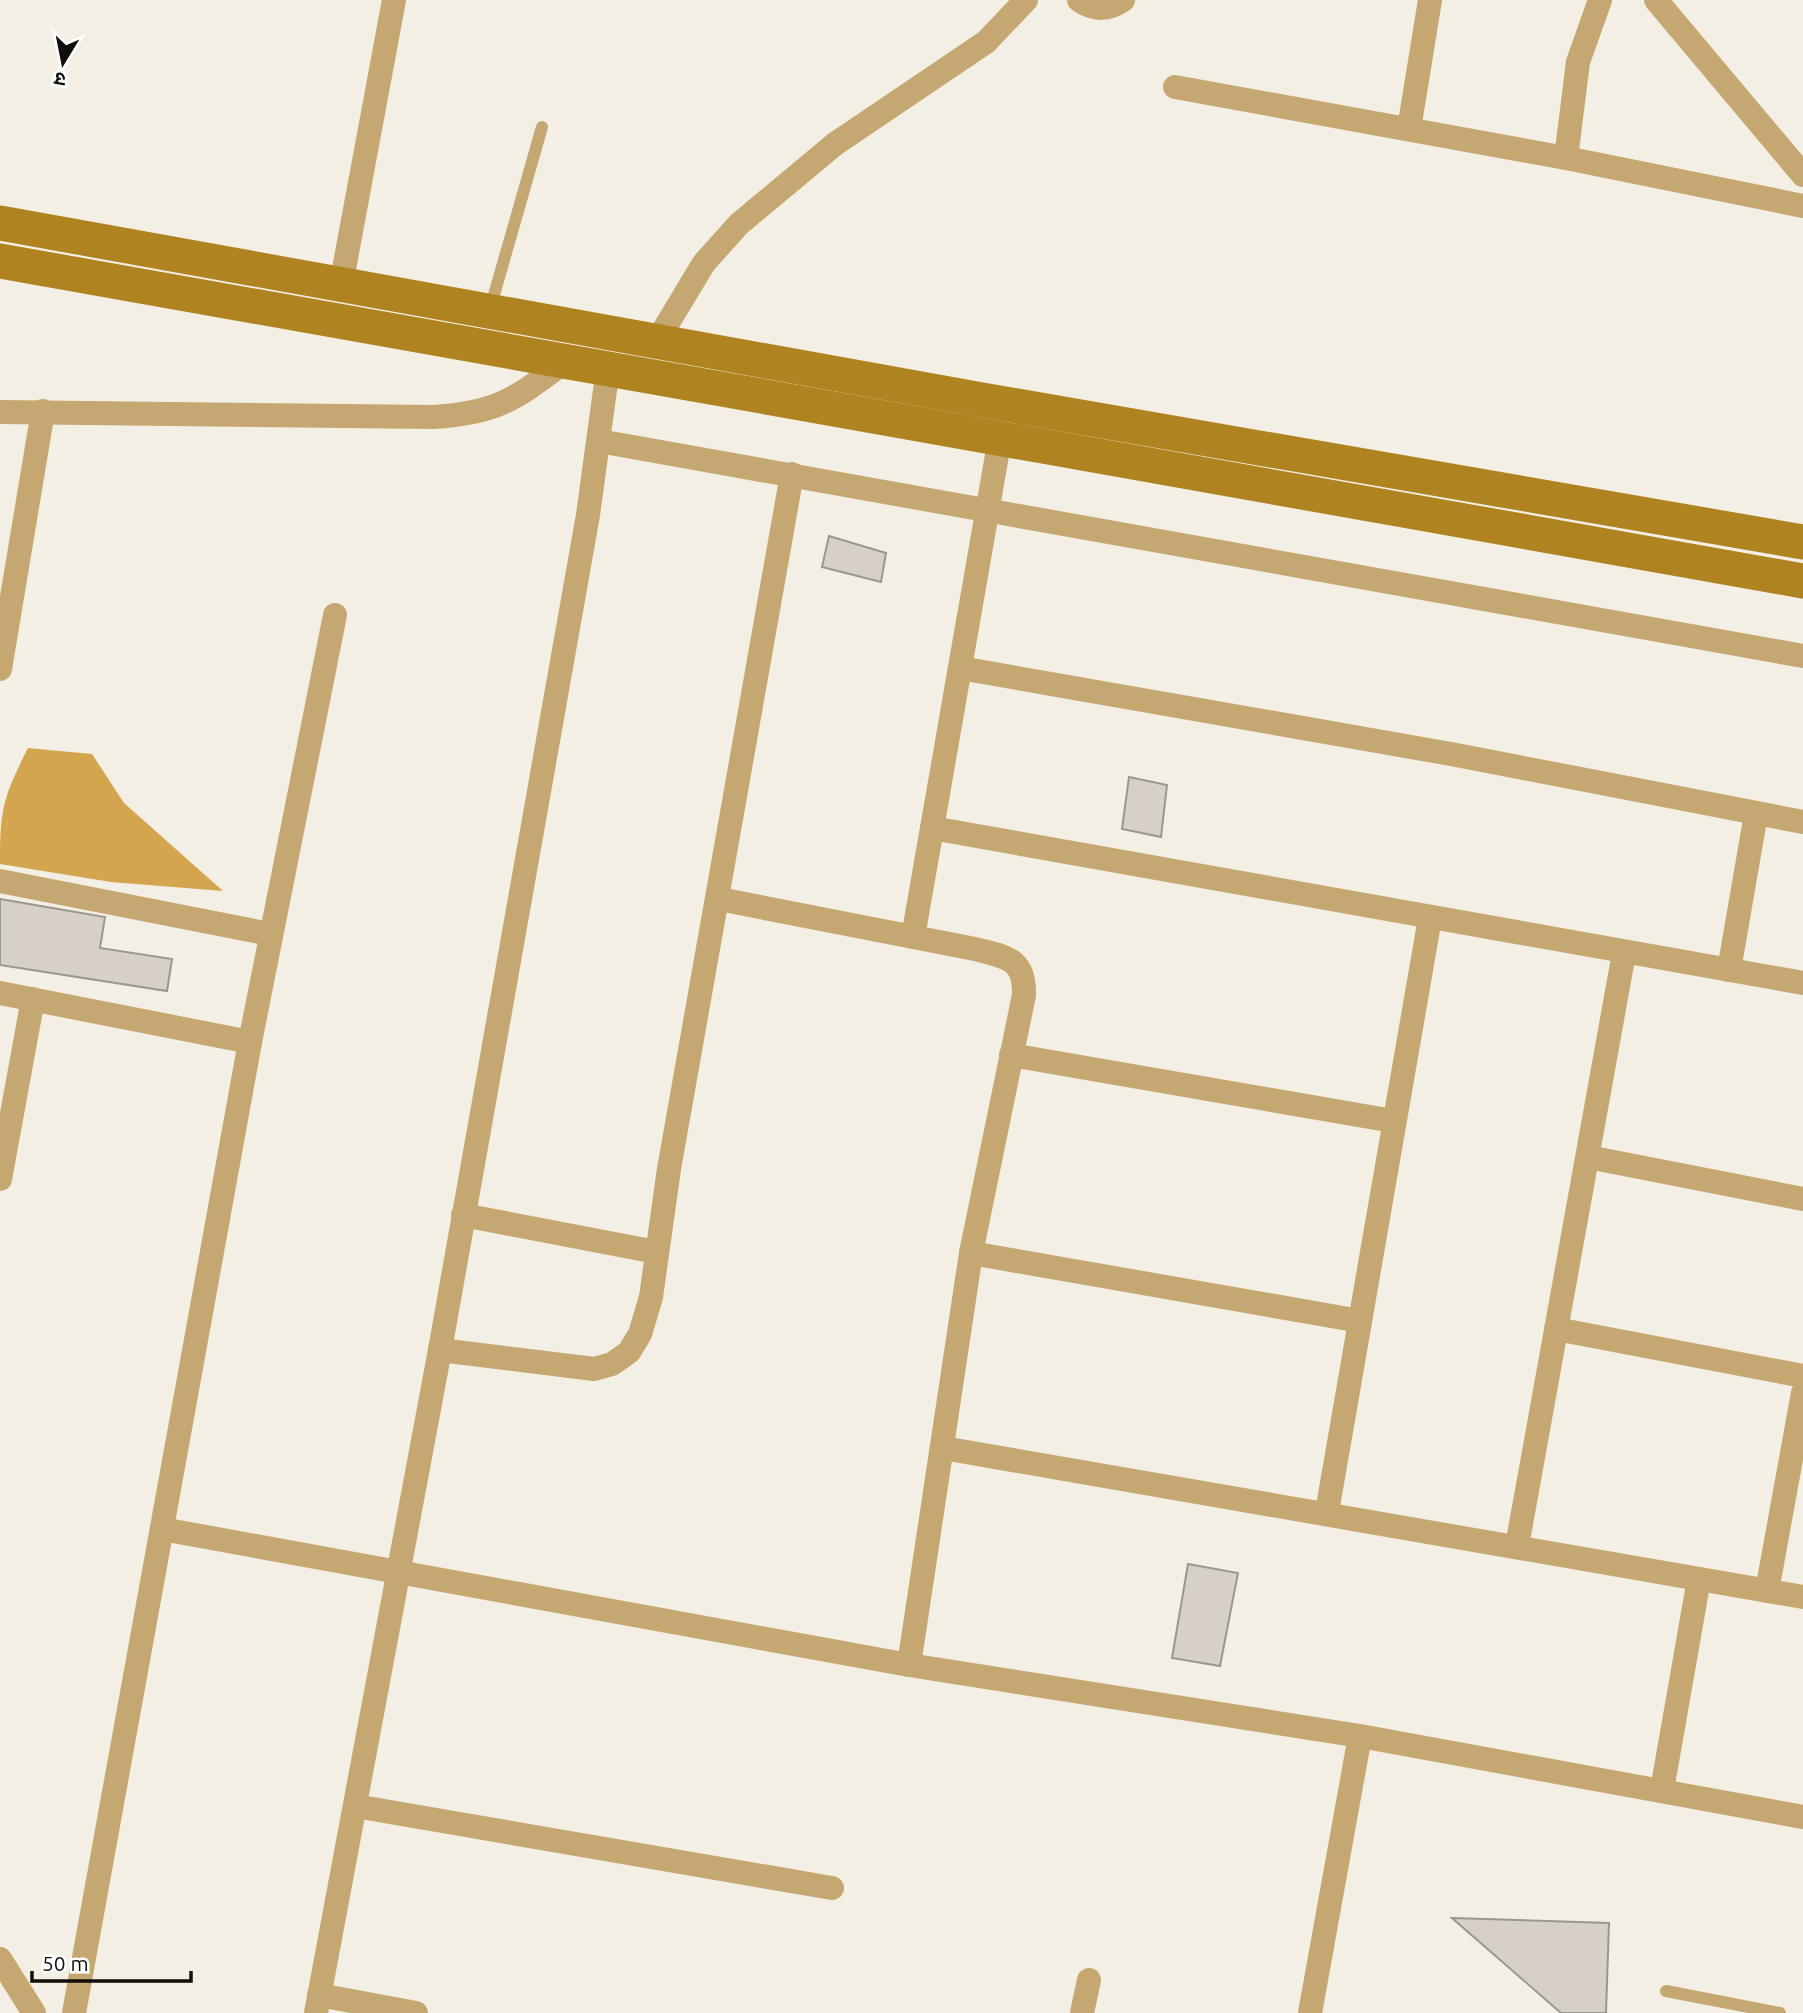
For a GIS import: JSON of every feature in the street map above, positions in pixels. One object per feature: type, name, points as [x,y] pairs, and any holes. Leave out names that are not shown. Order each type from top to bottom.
[{"type":"street","points":[[341,285],[394,0]]},
{"type":"street","points":[[657,341],[704,263],[739,224],[835,144],[986,42],[1026,0]]},
{"type":"street","points":[[1079,0],[1096,8],[1107,8],[1123,0]]},
{"type":"street","points":[[1409,130],[1430,0]]},
{"type":"street","points":[[1566,158],[1578,62],[1600,0]]},
{"type":"street","points":[[1656,0],[1803,175]]},
{"type":"street","points":[[1175,87],[1566,158],[1803,206]]},
{"type":"street","points":[[0,223],[1803,542]]},
{"type":"street","points":[[0,261],[1803,581]]},
{"type":"street","points":[[0,412],[433,417],[472,415],[499,407],[521,395],[566,360]]},
{"type":"street","points":[[416,2013],[318,2004],[440,1350],[599,441],[608,368]]},
{"type":"street","points":[[0,669],[43,411]]},
{"type":"street","points":[[913,937],[1000,438]]},
{"type":"street","points":[[599,441],[1803,656]]},
{"type":"street","points":[[440,1350],[594,1369],[612,1364],[629,1353],[640,1334],[650,1297],[792,474]]},
{"type":"street","points":[[74,2013],[250,1041],[335,615]]},
{"type":"street","points":[[960,668],[1438,752],[1803,822]]},
{"type":"street","points":[[1729,970],[1756,814]]},
{"type":"street","points":[[932,828],[1803,983]]},
{"type":"street","points":[[0,881],[270,934]]},
{"type":"street","points":[[719,899],[1004,957],[1019,967],[1024,976],[1024,995],[971,1252],[947,1395],[943,1448],[909,1665]]},
{"type":"street","points":[[1327,1512],[1430,918]]},
{"type":"street","points":[[1517,1546],[1625,953]]},
{"type":"street","points":[[0,993],[250,1041]]},
{"type":"street","points":[[0,1179],[33,999]]},
{"type":"street","points":[[1012,1055],[1393,1121]]},
{"type":"street","points":[[1587,1157],[1803,1199]]},
{"type":"street","points":[[463,1214],[656,1252]]},
{"type":"street","points":[[971,1252],[1360,1321]]},
{"type":"street","points":[[1556,1329],[1803,1376]]},
{"type":"street","points":[[1768,1591],[1803,1393]]},
{"type":"street","points":[[943,1448],[1327,1512],[1803,1597]]},
{"type":"street","points":[[162,1530],[909,1665],[1360,1736],[1803,1817]]},
{"type":"street","points":[[1662,1790],[1699,1579]]},
{"type":"street","points":[[1310,2013],[1360,1736]]},
{"type":"street","points":[[355,1805],[832,1888]]},
{"type":"street","points":[[0,1959],[34,2013]]},
{"type":"street","points":[[1082,2013],[1089,1980]]},
{"type":"lane","points":[[489,311],[542,127]]},
{"type":"lane","points":[[1666,1991],[1780,2013]]},
{"type":"shaded area","points":[[28,748],[92,754],[124,803],[223,891],[111,882],[0,864],[2,816],[8,792]]},
{"type":"building","points":[[829,536],[886,553],[881,582],[822,567]]},
{"type":"building","points":[[1129,777],[1167,785],[1161,837],[1122,829]]},
{"type":"building","points":[[0,899],[105,917],[100,948],[172,959],[167,991],[0,965]]},
{"type":"building","points":[[1188,1564],[1238,1573],[1220,1666],[1172,1658]]},
{"type":"building","points":[[1452,1918],[1609,1923],[1606,2013],[1561,2013]]}]
